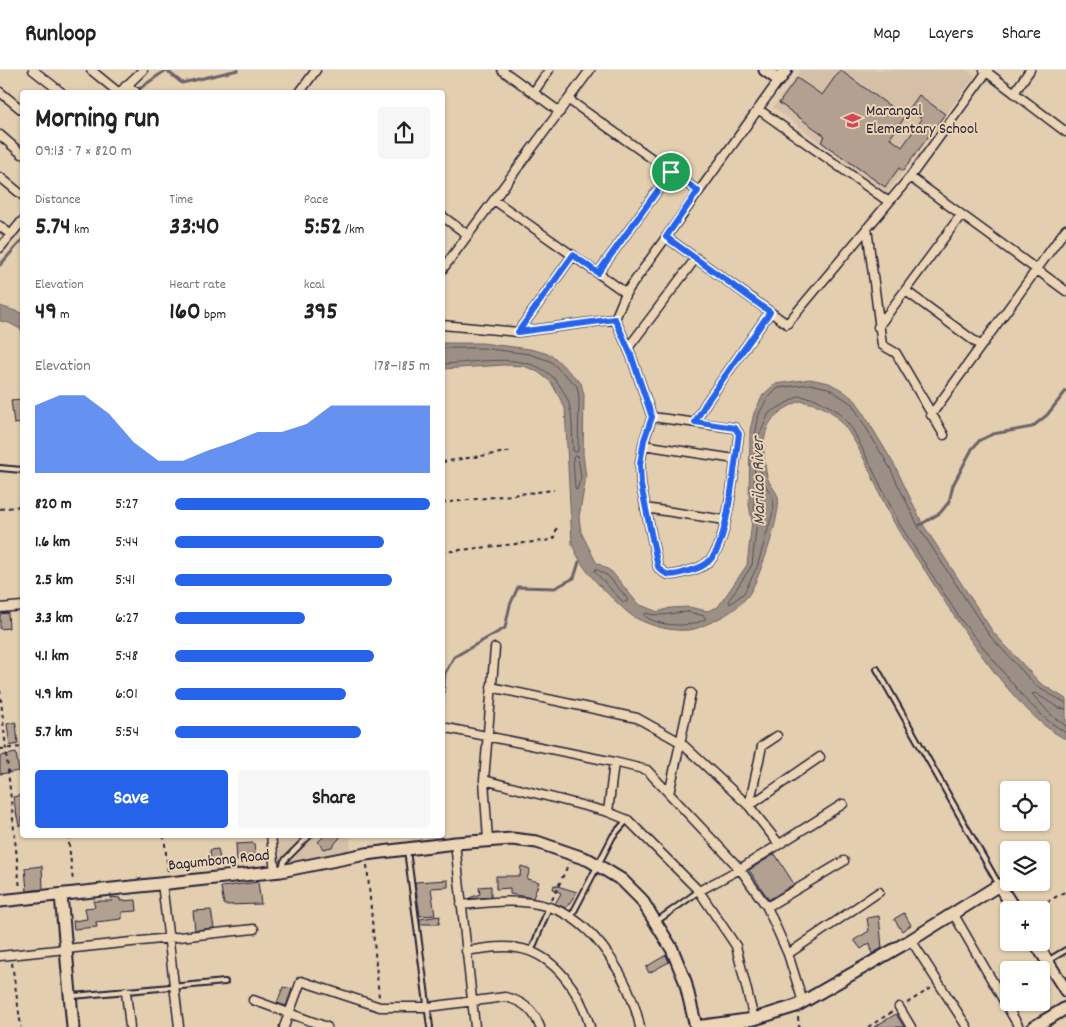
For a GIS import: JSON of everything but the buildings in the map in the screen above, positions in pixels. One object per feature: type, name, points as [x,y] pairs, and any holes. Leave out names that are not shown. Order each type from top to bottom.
[{"type":"street","points":[[33,70],[58,90]]},
{"type":"street","points":[[91,70],[116,90]]},
{"type":"street","points":[[121,90],[143,70]]},
{"type":"street","points":[[301,90],[316,70]]},
{"type":"street","points":[[502,70],[560,112]]},
{"type":"street","points":[[533,93],[550,70]]},
{"type":"street","points":[[445,266],[590,70]]},
{"type":"street","points":[[765,70],[779,80]]},
{"type":"street","points":[[652,417],[735,428],[739,434],[722,537],[714,555],[701,568],[670,576],[663,573],[658,567],[645,508],[640,464],[643,445],[652,417],[628,348],[615,319],[626,293],[786,70]]},
{"type":"street","points":[[666,237],[787,324],[910,177],[986,70],[1066,132]]},
{"type":"street","points":[[1014,93],[1030,70]]},
{"type":"street","points":[[126,85],[133,90]]},
{"type":"street","points":[[0,92],[20,108]]},
{"type":"street","points":[[569,100],[698,191]]},
{"type":"street","points":[[758,109],[889,202]]},
{"type":"street","points":[[0,135],[20,152]]},
{"type":"street","points":[[598,273],[671,172]]},
{"type":"street","points":[[0,177],[20,193]]},
{"type":"street","points":[[910,177],[1066,291]]},
{"type":"street","points":[[494,200],[626,293]]},
{"type":"street","points":[[878,327],[961,215]]},
{"type":"street","points":[[445,218],[468,235]]},
{"type":"street","points":[[0,248],[20,224]]},
{"type":"street","points":[[0,226],[11,235]]},
{"type":"street","points":[[867,228],[878,327],[882,345],[896,353],[944,435]]},
{"type":"street","points":[[931,415],[1066,229]]},
{"type":"street","points":[[518,332],[573,255]]},
{"type":"street","points":[[628,348],[696,258]]},
{"type":"street","points":[[906,291],[981,346]]},
{"type":"street","points":[[695,422],[706,403],[770,312]]},
{"type":"street","points":[[445,325],[518,332],[615,319]]},
{"type":"street","points":[[643,445],[736,459]]},
{"type":"street","points":[[645,508],[725,520]]},
{"type":"street","points":[[0,608],[20,606]]},
{"type":"street","points":[[488,840],[484,780],[495,648]]},
{"type":"street","points":[[492,687],[637,718],[680,742],[749,806],[779,844]]},
{"type":"street","points":[[669,794],[691,693]]},
{"type":"street","points":[[445,728],[488,735],[647,770],[740,869],[767,908],[788,954],[803,1002]]},
{"type":"street","points":[[749,806],[762,746],[777,736]]},
{"type":"street","points":[[749,806],[820,757]]},
{"type":"street","points":[[608,812],[614,762]]},
{"type":"street","points":[[484,780],[608,812],[628,820],[699,891],[736,946],[754,1019]]},
{"type":"street","points":[[699,891],[740,869],[843,804]]},
{"type":"street","points":[[272,838],[278,872]]},
{"type":"street","name":"Bagumbong Road","points":[[0,901],[278,872],[366,854],[407,848],[488,840],[524,840],[573,853],[598,865],[632,889],[657,920],[679,965],[696,1027]]},
{"type":"street","points":[[455,843],[475,1027]]},
{"type":"street","points":[[767,908],[844,860]]},
{"type":"street","points":[[166,883],[169,939],[179,1027]]},
{"type":"street","points":[[696,1027],[754,1019],[803,1002],[911,940],[999,885],[1009,901]]},
{"type":"street","points":[[788,954],[879,892]]},
{"type":"street","points":[[61,895],[73,1027]]},
{"type":"street","points":[[461,904],[499,901],[549,907],[571,918],[608,954],[616,966],[636,1008],[640,1027]]},
{"type":"street","points":[[954,913],[1019,1027]]},
{"type":"street","points":[[0,956],[254,929]]},
{"type":"street","points":[[911,940],[967,1027]]},
{"type":"street","points":[[466,951],[501,947],[517,948],[544,958],[569,982],[583,1006],[590,1027]]},
{"type":"street","points":[[1041,951],[1047,961]]},
{"type":"street","points":[[1050,966],[1066,991]]},
{"type":"street","points":[[284,1027],[301,981],[380,1007],[428,1007],[505,997],[517,1000],[528,1007],[537,1019],[540,1027]]},
{"type":"street","points":[[126,992],[130,1027]]},
{"type":"street","points":[[252,1000],[328,1027]]},
{"type":"street","points":[[900,1007],[911,1027]]},
{"type":"street","points":[[1034,1027],[1066,1008]]},
{"type":"lane","points":[[0,468],[20,470]]},
{"type":"lane","points":[[877,669],[999,885]]},
{"type":"lane","points":[[571,918],[614,836],[628,820]]},
{"type":"lane","points":[[278,872],[284,862],[307,838]]},
{"type":"lane","points":[[407,848],[430,1027]]},
{"type":"lane","points":[[657,920],[699,891]]},
{"type":"lane","points":[[532,952],[549,907]]},
{"type":"lane","points":[[1047,961],[1066,950]]},
{"type":"lane","points":[[71,997],[225,982]]},
{"type":"path","points":[[445,462],[513,451]]},
{"type":"path","points":[[445,503],[554,490]]},
{"type":"path","points":[[0,509],[20,506]]},
{"type":"path","points":[[445,552],[552,540],[555,537],[557,525]]},
{"type":"path","points":[[0,690],[21,899]]},
{"type":"path","points":[[0,749],[20,747]]},
{"type":"path","points":[[68,838],[74,893]]},
{"type":"path","points":[[164,838],[166,883]]},
{"type":"path","points":[[549,907],[573,853]]},
{"type":"path","points":[[366,854],[380,1007]]},
{"type":"path","points":[[1049,901],[1066,891]]},
{"type":"path","points":[[11,955],[21,1027]]},
{"type":"shaded area","name":"Marangal Elementary School","points":[[801,70],[967,70],[975,76],[887,193],[773,107]]},
{"type":"shaded area","points":[[275,838],[351,838],[350,855],[277,861]]},
{"type":"water","points":[[0,306],[20,312],[20,329],[0,321]]},
{"type":"water","name":"Marilao River","points":[[445,343],[482,343],[530,349],[545,353],[553,356],[581,383],[584,395],[583,454],[586,477],[579,517],[581,532],[596,562],[612,572],[638,604],[658,612],[670,608],[689,607],[707,611],[718,607],[747,565],[752,521],[749,505],[750,430],[754,413],[763,395],[775,384],[810,379],[829,383],[842,390],[856,401],[895,466],[922,523],[993,632],[1040,683],[1066,699],[1066,739],[1047,728],[1028,710],[1008,689],[970,639],[900,534],[856,443],[838,418],[830,411],[800,401],[773,418],[764,440],[764,451],[767,477],[777,494],[778,505],[773,532],[752,590],[737,607],[719,618],[700,627],[672,630],[641,621],[626,611],[582,564],[572,544],[565,408],[551,382],[538,372],[524,366],[504,365],[445,369]]},
{"type":"waterway","points":[[139,89],[166,70],[182,83],[238,70]]},
{"type":"waterway","points":[[0,265],[20,242]]},
{"type":"waterway","points":[[920,525],[940,513],[949,502],[953,485],[972,449],[980,440],[993,434],[1032,427],[1047,415],[1066,391]]},
{"type":"waterway","points":[[445,673],[454,657],[505,628],[510,605],[518,587],[555,588],[574,578],[579,562]]},
{"type":"place","name":"Marangal Elementary School","points":[[852,120]]},
{"type":"route","points":[[671,172],[698,191],[666,237],[770,312],[706,403],[695,422],[735,428],[739,434],[722,537],[714,555],[701,568],[670,576],[663,573],[658,567],[641,485],[640,464],[644,440],[652,417],[631,355],[615,319],[518,332],[573,255],[598,273],[671,172]]}]
